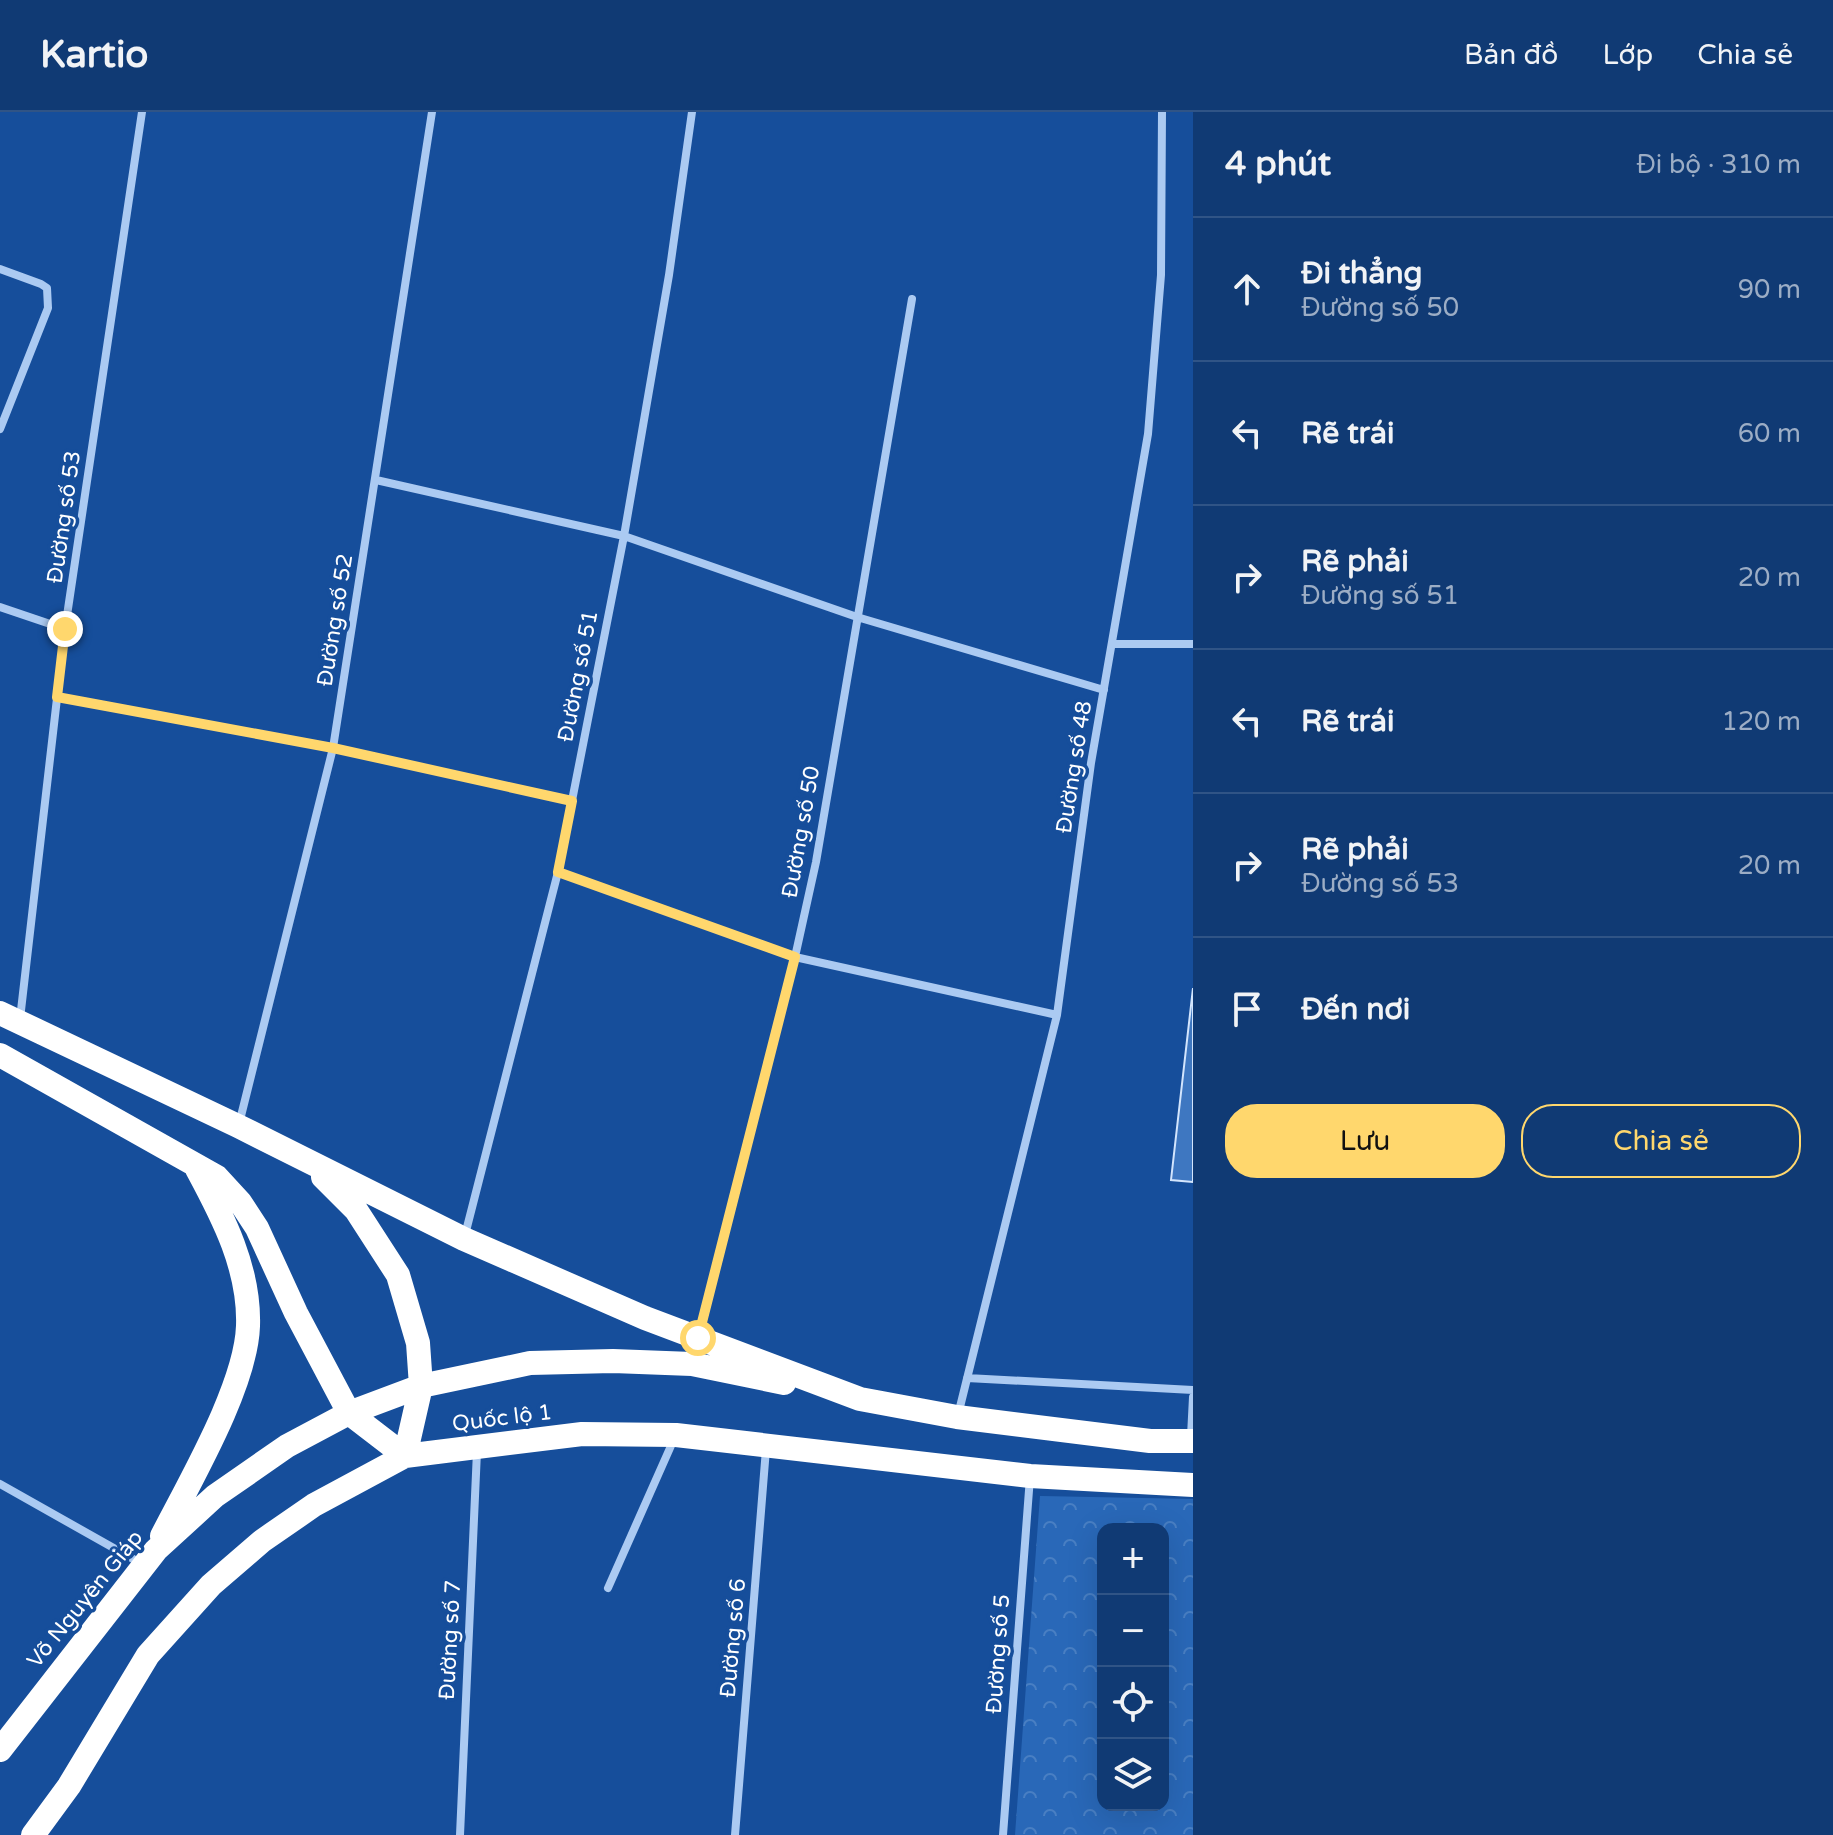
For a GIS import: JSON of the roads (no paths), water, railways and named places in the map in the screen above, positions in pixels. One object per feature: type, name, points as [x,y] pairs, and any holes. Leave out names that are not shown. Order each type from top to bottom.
[{"type":"highway","points":[[10,1018],[238,1126],[464,1239],[645,1318],[860,1399],[957,1417],[1150,1441],[1192,1441]]},
{"type":"highway","points":[[0,1055],[217,1177],[240,1202],[257,1228],[296,1313],[349,1413],[405,1456]]},
{"type":"highway","points":[[33,1835],[69,1786],[148,1655],[211,1585],[262,1541],[314,1505],[405,1456],[421,1386],[418,1343],[398,1275],[356,1210],[307,1160]]},
{"type":"highway","points":[[150,1557],[220,1421],[240,1367],[248,1326],[243,1277],[226,1222],[194,1163]]},
{"type":"highway","name":"Võ Nguyên Giáp","points":[[0,1750],[150,1557],[215,1496],[287,1446],[349,1413],[421,1386],[530,1363],[613,1361],[692,1364],[860,1399]]},
{"type":"highway","name":"Quốc lộ 1","points":[[405,1456],[582,1434],[676,1435],[1030,1476],[1193,1485]]},
{"type":"street","name":"Đường số 53","points":[[10,1018],[142,112]]},
{"type":"street","name":"Đường số 52","points":[[238,1126],[333,748],[432,112]]},
{"type":"street","name":"Đường số 51","points":[[464,1239],[558,872],[624,536],[669,275],[692,112]]},
{"type":"street","name":"Đường số 48","points":[[957,1417],[1057,1015],[1091,763],[1148,434],[1161,275],[1162,112]]},
{"type":"street","points":[[0,269],[47,288],[48,308],[0,429]]},
{"type":"street","name":"Đường số 50","points":[[692,1364],[816,862],[912,299]]},
{"type":"street","points":[[376,480],[624,536],[857,617],[1104,690]]},
{"type":"street","points":[[0,607],[65,629]]},
{"type":"street","points":[[1113,644],[1193,644]]},
{"type":"street","points":[[57,697],[333,748],[572,801]]},
{"type":"street","points":[[558,872],[795,957],[1057,1015]]},
{"type":"street","points":[[967,1378],[1193,1390]]},
{"type":"street","points":[[1192,1441],[1193,1397]]},
{"type":"street","points":[[608,1588],[676,1435]]},
{"type":"street","name":"Đường số 6","points":[[735,1835],[767,1444]]},
{"type":"street","name":"Đường số 7","points":[[460,1835],[477,1446]]},
{"type":"street","name":"Đường số 5","points":[[1003,1835],[1030,1476]]},
{"type":"street","points":[[0,1484],[150,1557]]}]
